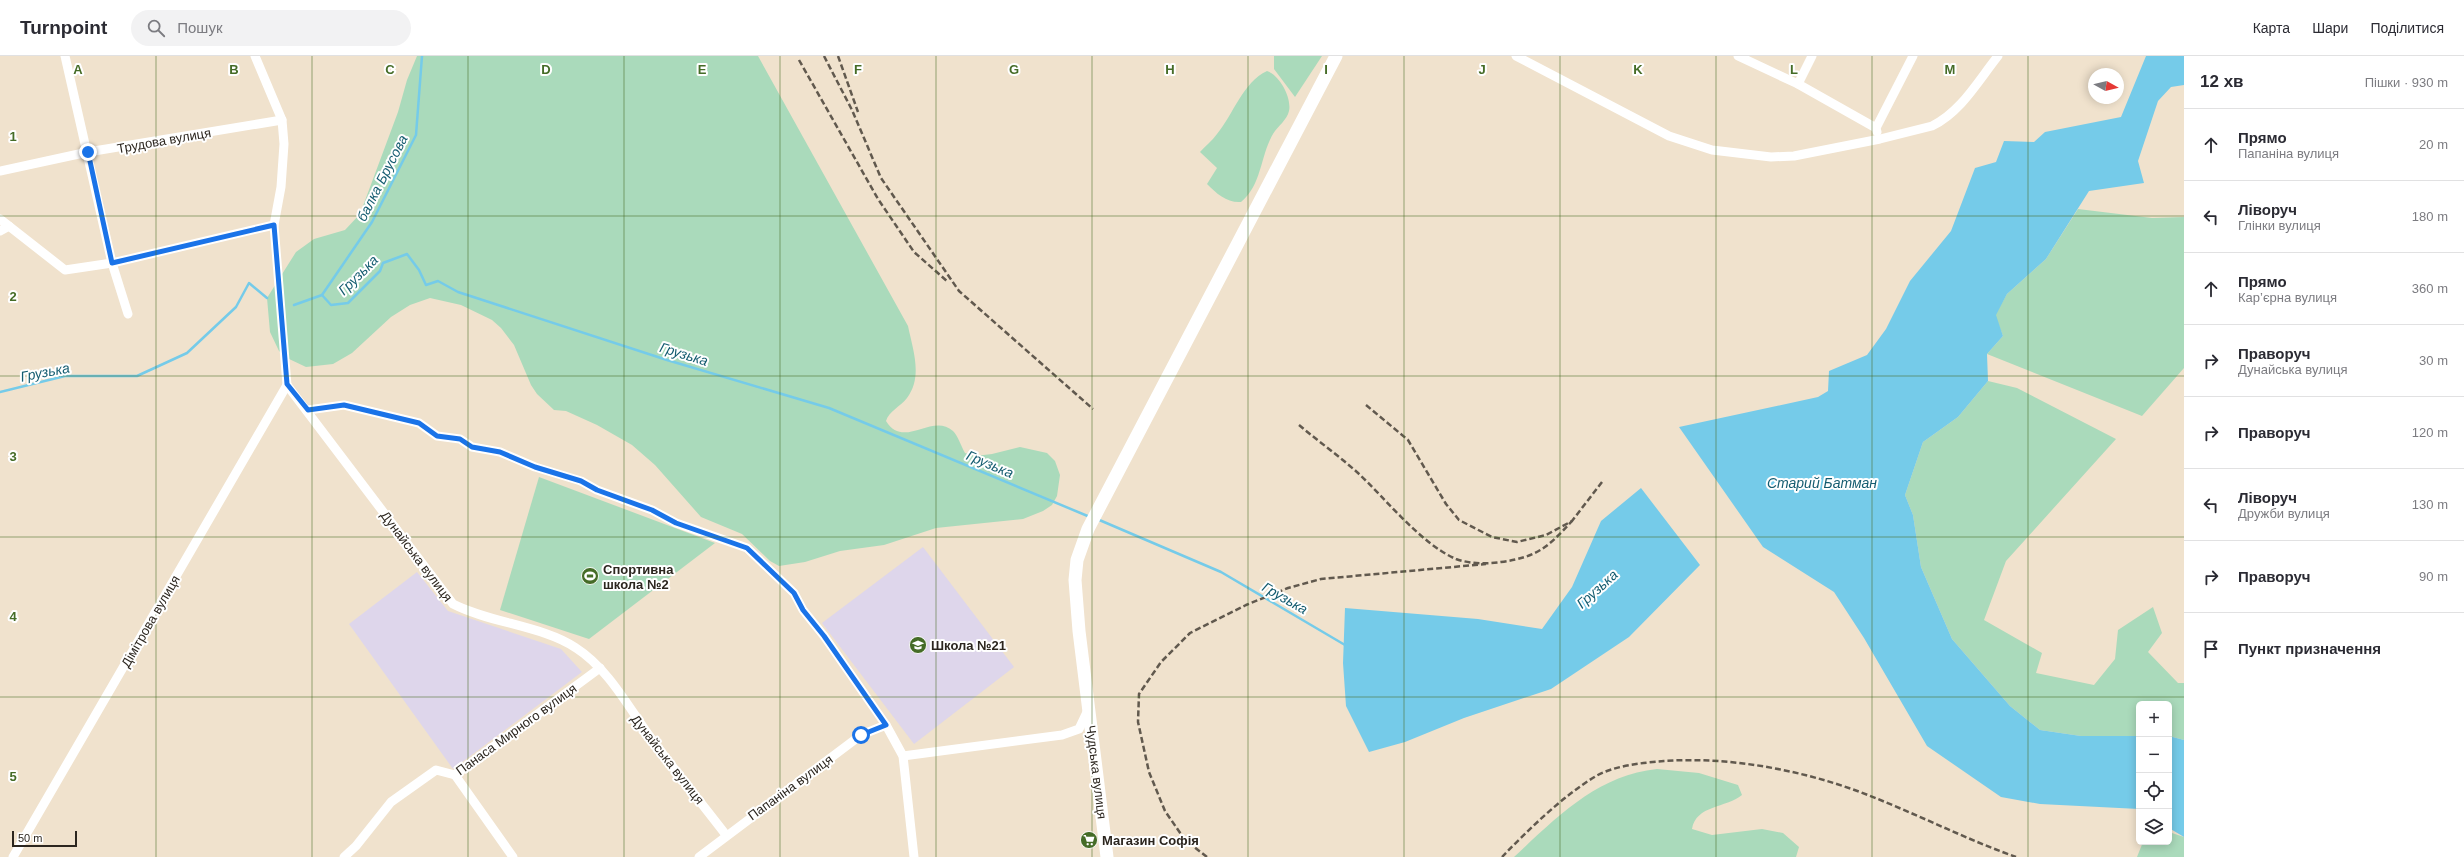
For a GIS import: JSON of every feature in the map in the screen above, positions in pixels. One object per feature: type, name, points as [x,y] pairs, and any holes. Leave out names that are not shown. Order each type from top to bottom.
[{"type":"street","points":[[66,56],[112,263],[128,314]]},
{"type":"street","points":[[255,56],[282,120],[284,144],[281,186],[274,225],[287,384]]},
{"type":"street","name":"Чудська вулиця","points":[[1107,857],[1077,609],[1075,580],[1077,560],[1088,529],[1336,56]]},
{"type":"street","points":[[1516,56],[1669,136],[1712,150],[1771,157],[1794,156],[1880,139],[1932,126],[1947,118],[1998,56]]},
{"type":"street","points":[[1738,56],[1798,84],[1876,128],[1880,139]]},
{"type":"street","points":[[1798,84],[1812,56]]},
{"type":"street","points":[[1876,128],[1913,56]]},
{"type":"street","name":"Трудова вулиця","points":[[0,171],[88,152],[282,120]]},
{"type":"street","points":[[0,219],[65,270],[112,263],[274,225]]},
{"type":"street","points":[[0,231],[9,226]]},
{"type":"street","name":"Дунайська вулиця","points":[[287,384],[454,604],[470,612],[562,640],[577,648],[600,668],[653,742],[726,835]]},
{"type":"street","name":"Дімітрова вулиця","points":[[13,857],[287,384]]},
{"type":"street","points":[[308,410],[344,405],[419,423],[437,436],[460,439],[472,447],[500,452],[535,467],[581,481],[597,490],[652,510],[676,523],[747,548],[794,593],[803,610],[824,636],[886,725],[904,756],[914,857]]},
{"type":"street","name":"Панаса Мирного вулиця","points":[[344,857],[356,846],[390,802],[436,770],[455,775],[600,668]]},
{"type":"street","points":[[904,756],[1062,735],[1079,729],[1089,710]]},
{"type":"street","name":"Папаніна вулиця","points":[[699,857],[726,835],[861,735],[886,725]]},
{"type":"street","points":[[455,775],[513,857]]},
{"type":"shaded area","name":"Школа №21","points":[[923,547],[1014,667],[914,744],[822,623]]},
{"type":"shaded area","points":[[417,572],[448,611],[561,649],[582,672],[453,769],[349,624]]},
{"type":"green space","points":[[417,56],[758,56],[908,326],[914,354],[916,372],[915,381],[907,398],[890,414],[886,421],[893,429],[901,432],[910,432],[927,427],[945,426],[955,433],[965,453],[975,456],[992,454],[1020,447],[1047,453],[1055,461],[1060,475],[1057,496],[1052,505],[1043,511],[1023,519],[936,528],[884,545],[840,551],[805,562],[779,566],[770,561],[742,534],[701,517],[655,465],[632,445],[597,425],[566,411],[554,410],[537,394],[531,385],[514,345],[501,328],[492,320],[461,305],[430,298],[410,305],[391,317],[352,353],[333,364],[306,367],[287,358],[279,351],[270,332],[267,298],[296,252],[314,239],[345,230],[360,214],[398,112],[407,80]]},
{"type":"green space","points":[[1274,56],[1322,56],[1295,97],[1274,69]]},
{"type":"green space","points":[[1267,71],[1272,73],[1284,87],[1289,99],[1289,111],[1273,134],[1265,152],[1257,179],[1248,195],[1241,202],[1231,201],[1218,194],[1207,184],[1217,168],[1200,152],[1223,126],[1251,83]]},
{"type":"green space","points":[[2078,209],[2152,218],[2184,217],[2184,368],[2142,416],[1987,354],[2003,336],[1995,315],[2007,294],[2046,259]]},
{"type":"green space","points":[[1988,381],[2017,388],[2116,439],[2006,561],[1984,620],[2042,653],[2036,673],[2094,685],[2115,659],[2118,630],[2153,607],[2162,633],[2148,652],[2178,683],[2184,683],[2184,740],[2172,737],[2172,701],[2136,701],[2136,736],[2081,736],[2040,730],[2010,706],[1952,639],[1921,567],[1913,515],[1905,495],[1923,442],[1958,417]]},
{"type":"green space","name":"Спортивна школа №2","points":[[539,477],[715,543],[589,639],[500,610]]},
{"type":"green space","points":[[1657,769],[1699,773],[1738,785],[1742,795],[1699,815],[1692,829],[1712,835],[1762,829],[1783,833],[1799,847],[1796,857],[1514,857],[1562,814],[1596,789],[1635,773]]},
{"type":"green space","points":[[2172,833],[2184,837],[2184,857],[2137,857],[2142,845],[2172,845]]},
{"type":"water","name":"Старий Батман","points":[[2146,56],[2184,56],[2184,85],[2171,87],[2158,101],[2138,161],[2144,183],[2089,191],[2046,259],[2007,294],[1996,315],[2003,336],[1987,354],[1988,381],[1958,417],[1923,442],[1905,495],[1913,515],[1921,567],[1952,639],[2010,706],[2040,730],[2081,736],[2136,736],[2136,809],[2040,804],[2001,797],[1927,746],[1864,638],[1834,592],[1763,547],[1679,427],[1818,397],[1828,391],[1829,371],[1867,355],[1886,329],[1910,281],[1951,231],[1975,168],[1996,162],[2004,141],[2034,142],[2045,132],[2121,117]]},
{"type":"water","points":[[1641,488],[1700,565],[1629,637],[1551,689],[1464,718],[1405,742],[1369,752],[1346,706],[1343,663],[1345,608],[1478,619],[1542,629],[1572,587],[1601,521]]},
{"type":"water","points":[[2172,737],[2184,740],[2184,837],[2172,830]]},
{"type":"waterway","name":"балка Брусова","points":[[322,295],[372,222],[416,135],[422,56]]},
{"type":"waterway","name":"Грузька","points":[[294,305],[322,295],[331,305],[348,303],[380,271],[383,263],[407,254],[419,270],[426,285],[438,281],[458,292],[667,360],[829,408],[1090,517]]},
{"type":"waterway","name":"Грузька","points":[[0,392],[65,376],[137,376],[187,353],[236,307],[249,283],[267,298]]},
{"type":"waterway","name":"Грузька","points":[[1097,519],[1221,572],[1345,645]]},
{"type":"railway","points":[[824,56],[852,110],[881,178],[959,291],[1093,409]]},
{"type":"railway","points":[[838,56],[858,112]]},
{"type":"railway","points":[[799,60],[878,199],[914,252],[948,282]]},
{"type":"railway","points":[[1366,405],[1408,440],[1446,504],[1459,520],[1492,537],[1517,542],[1546,535],[1572,521],[1602,482]]},
{"type":"railway","points":[[1299,425],[1358,473],[1417,532],[1430,543],[1456,559],[1473,563],[1484,563],[1501,562],[1524,557],[1533,554],[1549,544],[1572,521]]},
{"type":"railway","points":[[1207,857],[1185,840],[1165,811],[1149,772],[1138,722],[1139,694],[1161,662],[1190,633],[1246,605],[1288,588],[1321,579],[1486,564]]},
{"type":"railway","points":[[1502,857],[1535,824],[1559,803],[1596,776],[1612,769],[1629,765],[1664,761],[1692,760],[1748,764],[1805,775],[1832,783],[1885,802],[2016,857]]},
{"type":"place","name":"Спортивна школа №2","points":[[590,576]]},
{"type":"place","name":"Школа №21","points":[[918,645]]},
{"type":"place","name":"Магазин Софія","points":[[1089,840]]},
{"type":"route","points":[[88,152],[112,263],[274,225],[287,384],[308,410],[344,405],[419,423],[437,436],[460,439],[472,447],[500,452],[535,467],[581,481],[597,490],[652,510],[676,523],[747,548],[794,593],[803,610],[824,636],[886,725],[861,735]]}]
